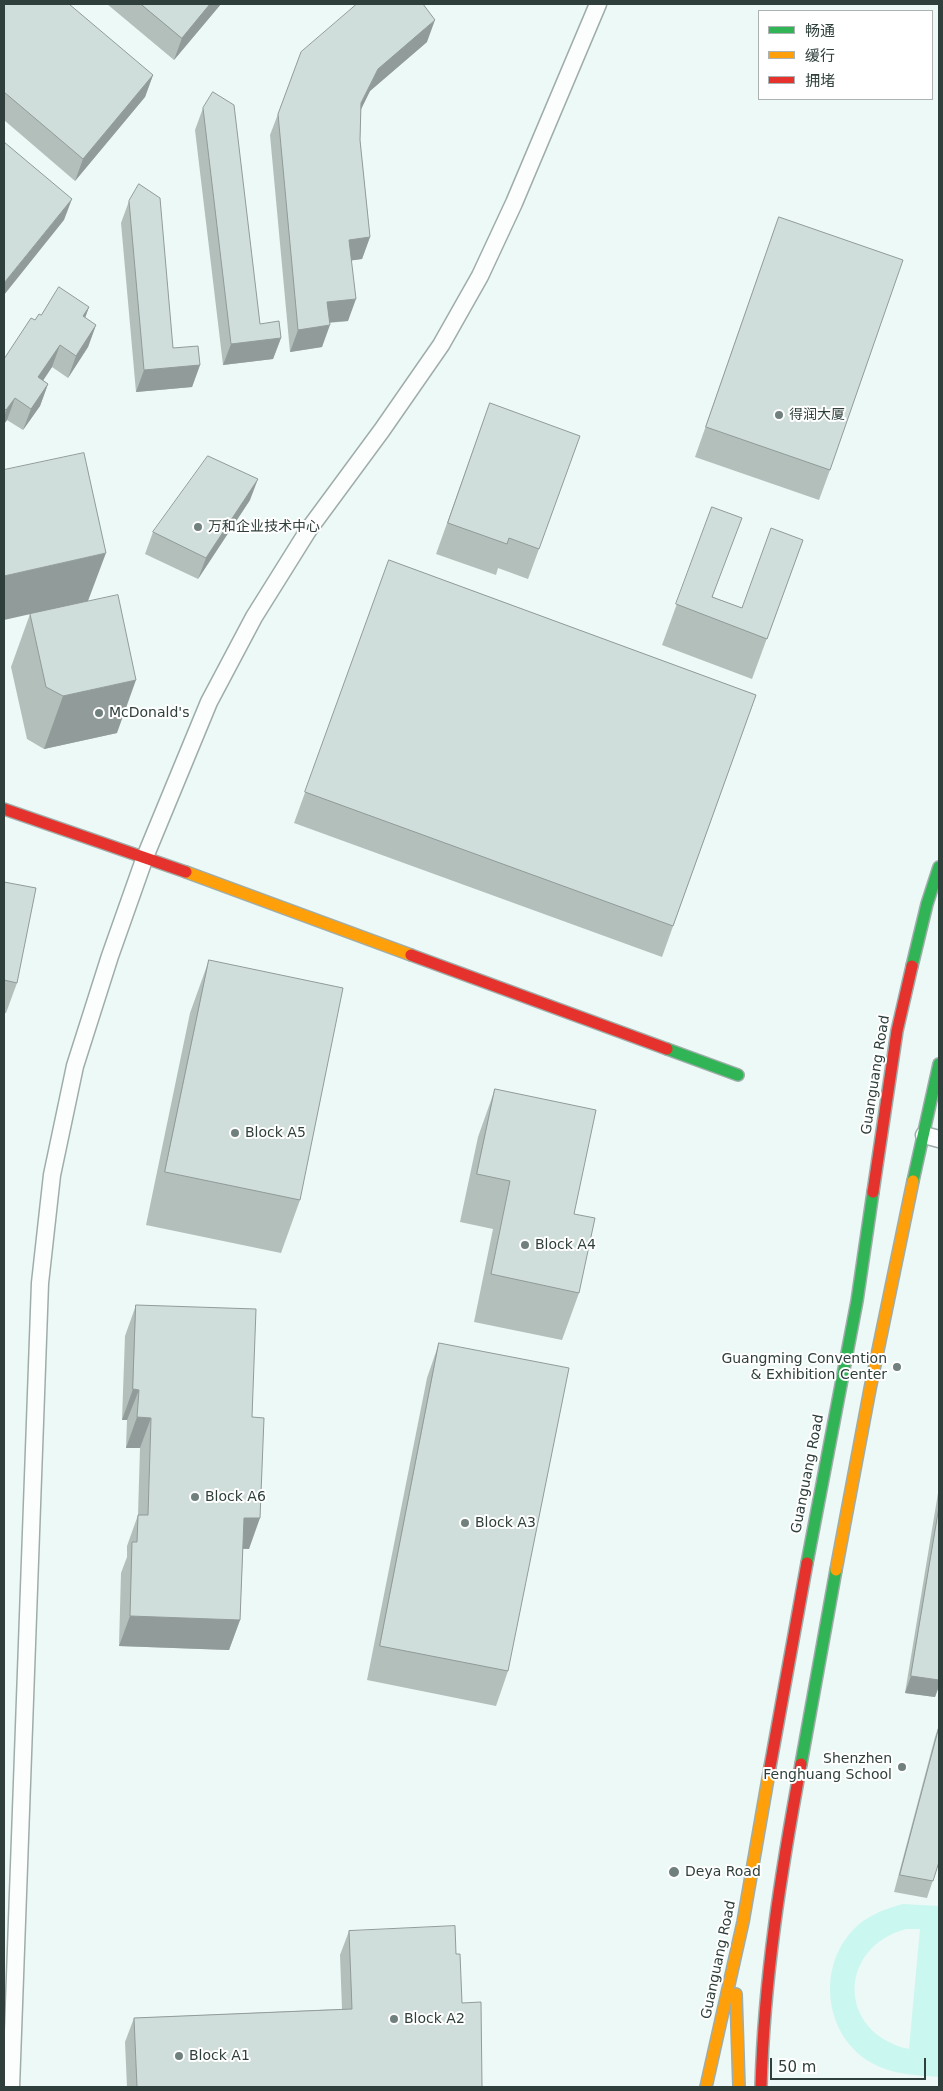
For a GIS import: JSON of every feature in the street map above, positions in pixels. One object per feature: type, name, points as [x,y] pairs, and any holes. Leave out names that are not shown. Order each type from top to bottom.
[{"type":"main road","points":[[4,809],[145,857],[738,1075]]},
{"type":"main road","name":"Guanguang Road","points":[[706,2087],[745,1913],[784,1683],[857,1301],[897,1031],[927,904],[939,867]]},
{"type":"main road","points":[[761,2087],[761,2045],[771,1943],[800,1768],[835,1567],[931,1137],[939,1064]]},
{"type":"main road","points":[[735,1959],[739,2087]]},
{"type":"street","points":[[11,2087],[40,1283],[52,1175],[75,1066],[110,956],[145,857],[209,702],[254,617],[309,530],[442,345],[480,276],[514,203],[598,4]]},
{"type":"green space","points":[[903,1904],[939,1906],[939,2077],[896,2072],[872,2063],[856,2051],[844,2037],[836,2020],[831,2001],[830,1982],[841,1946],[853,1930],[864,1921],[882,1911]],"holes":[[[906,1929],[920,1929],[909,2049],[886,2040],[869,2027],[858,2009],[855,1990],[857,1971],[867,1954],[883,1939]]]},
{"type":"building","points":[[4,4],[69,4],[153,75],[83,159],[4,92]]},
{"type":"building","points":[[141,4],[210,4],[182,38]]},
{"type":"building","points":[[357,4],[423,4],[435,20],[378,69],[361,103],[360,140],[370,237],[349,240],[356,299],[327,302],[330,325],[298,330],[278,114],[301,52]]},
{"type":"building","points":[[213,92],[234,105],[260,324],[279,321],[281,338],[231,344],[203,108]]},
{"type":"building","points":[[4,142],[72,199],[4,283]]},
{"type":"building","points":[[139,184],[160,198],[173,348],[198,346],[200,365],[144,370],[129,201]]},
{"type":"building","points":[[779,217],[903,260],[830,470],[706,427]]},
{"type":"building","points":[[59,287],[89,307],[83,316],[96,325],[76,356],[60,345],[38,377],[48,384],[31,409],[15,398],[6,410],[4,408],[4,359],[31,318],[35,320],[39,314],[41,315]]},
{"type":"building","points":[[490,403],[580,436],[539,549],[509,538],[507,544],[448,523]]},
{"type":"building","points":[[84,453],[106,553],[4,576],[4,470]]},
{"type":"building","name":"万和企业技术中心","points":[[208,456],[258,479],[206,558],[153,532]]},
{"type":"building","points":[[712,507],[742,518],[712,597],[742,608],[771,528],[803,540],[767,639],[676,604]]},
{"type":"building","points":[[389,560],[756,695],[673,926],[305,792]]},
{"type":"building","points":[[118,595],[136,680],[63,696],[46,687],[30,614]]},
{"type":"building","points":[[4,882],[36,888],[17,983],[4,980]]},
{"type":"building","name":"Block A5","points":[[209,960],[343,988],[300,1200],[165,1172]]},
{"type":"building","points":[[495,1089],[596,1110],[574,1214],[595,1218],[579,1293],[491,1274],[510,1181],[477,1174]]},
{"type":"building","name":"Block A6","points":[[136,1305],[256,1309],[252,1417],[264,1418],[260,1518],[244,1518],[240,1620],[130,1616],[132,1542],[137,1542],[138,1515],[148,1515],[151,1418],[137,1417],[139,1390],[133,1389]]},
{"type":"building","name":"Block A3","points":[[439,1343],[569,1368],[508,1671],[380,1646]]},
{"type":"building","points":[[939,1507],[939,1680],[911,1676]]},
{"type":"building","points":[[939,1727],[939,1862],[933,1881],[900,1875]]},
{"type":"building","points":[[455,1926],[456,1954],[460,1954],[462,2003],[481,2002],[482,2087],[137,2087],[134,2018],[352,2009],[349,1931]]},
{"type":"traffic: fast","points":[[912,966],[927,904],[939,867]]},
{"type":"traffic: fast","points":[[667,1049],[738,1075]]},
{"type":"traffic: fast","points":[[913,1181],[939,1064]]},
{"type":"traffic: fast","points":[[807,1563],[857,1301],[873,1192]]},
{"type":"traffic: fast","points":[[801,1764],[836,1570]]},
{"type":"traffic: slow","points":[[186,872],[411,955]]},
{"type":"traffic: slow","points":[[836,1570],[870,1389],[913,1181]]},
{"type":"traffic: slow","points":[[706,2087],[743,1922],[770,1767]]},
{"type":"traffic: slow","points":[[736,1994],[739,2087]]},
{"type":"traffic: jam","points":[[4,809],[186,872]]},
{"type":"traffic: jam","points":[[411,955],[667,1049]]},
{"type":"traffic: jam","points":[[873,1192],[897,1031],[912,966]]},
{"type":"traffic: jam","points":[[770,1767],[807,1563]]},
{"type":"traffic: jam","points":[[761,2087],[770,1965],[801,1764]]},
{"type":"place","name":"得润大厦","points":[[779,415]]},
{"type":"place","name":"万和企业技术中心","points":[[198,527]]},
{"type":"place","name":"McDonald's","points":[[99,713]]},
{"type":"place","name":"Block A5","points":[[235,1133]]},
{"type":"place","name":"Block A4","points":[[525,1245]]},
{"type":"place","name":"Guangming Convention & Exhibition Center","points":[[897,1367]]},
{"type":"place","name":"Block A6","points":[[195,1497]]},
{"type":"place","name":"Block A3","points":[[465,1523]]},
{"type":"place","name":"Shenzhen Fenghuang School","points":[[902,1767]]},
{"type":"place","name":"Deya Road","points":[[674,1872]]},
{"type":"place","name":"Block A2","points":[[394,2019]]},
{"type":"place","name":"Block A1","points":[[179,2056]]}]
